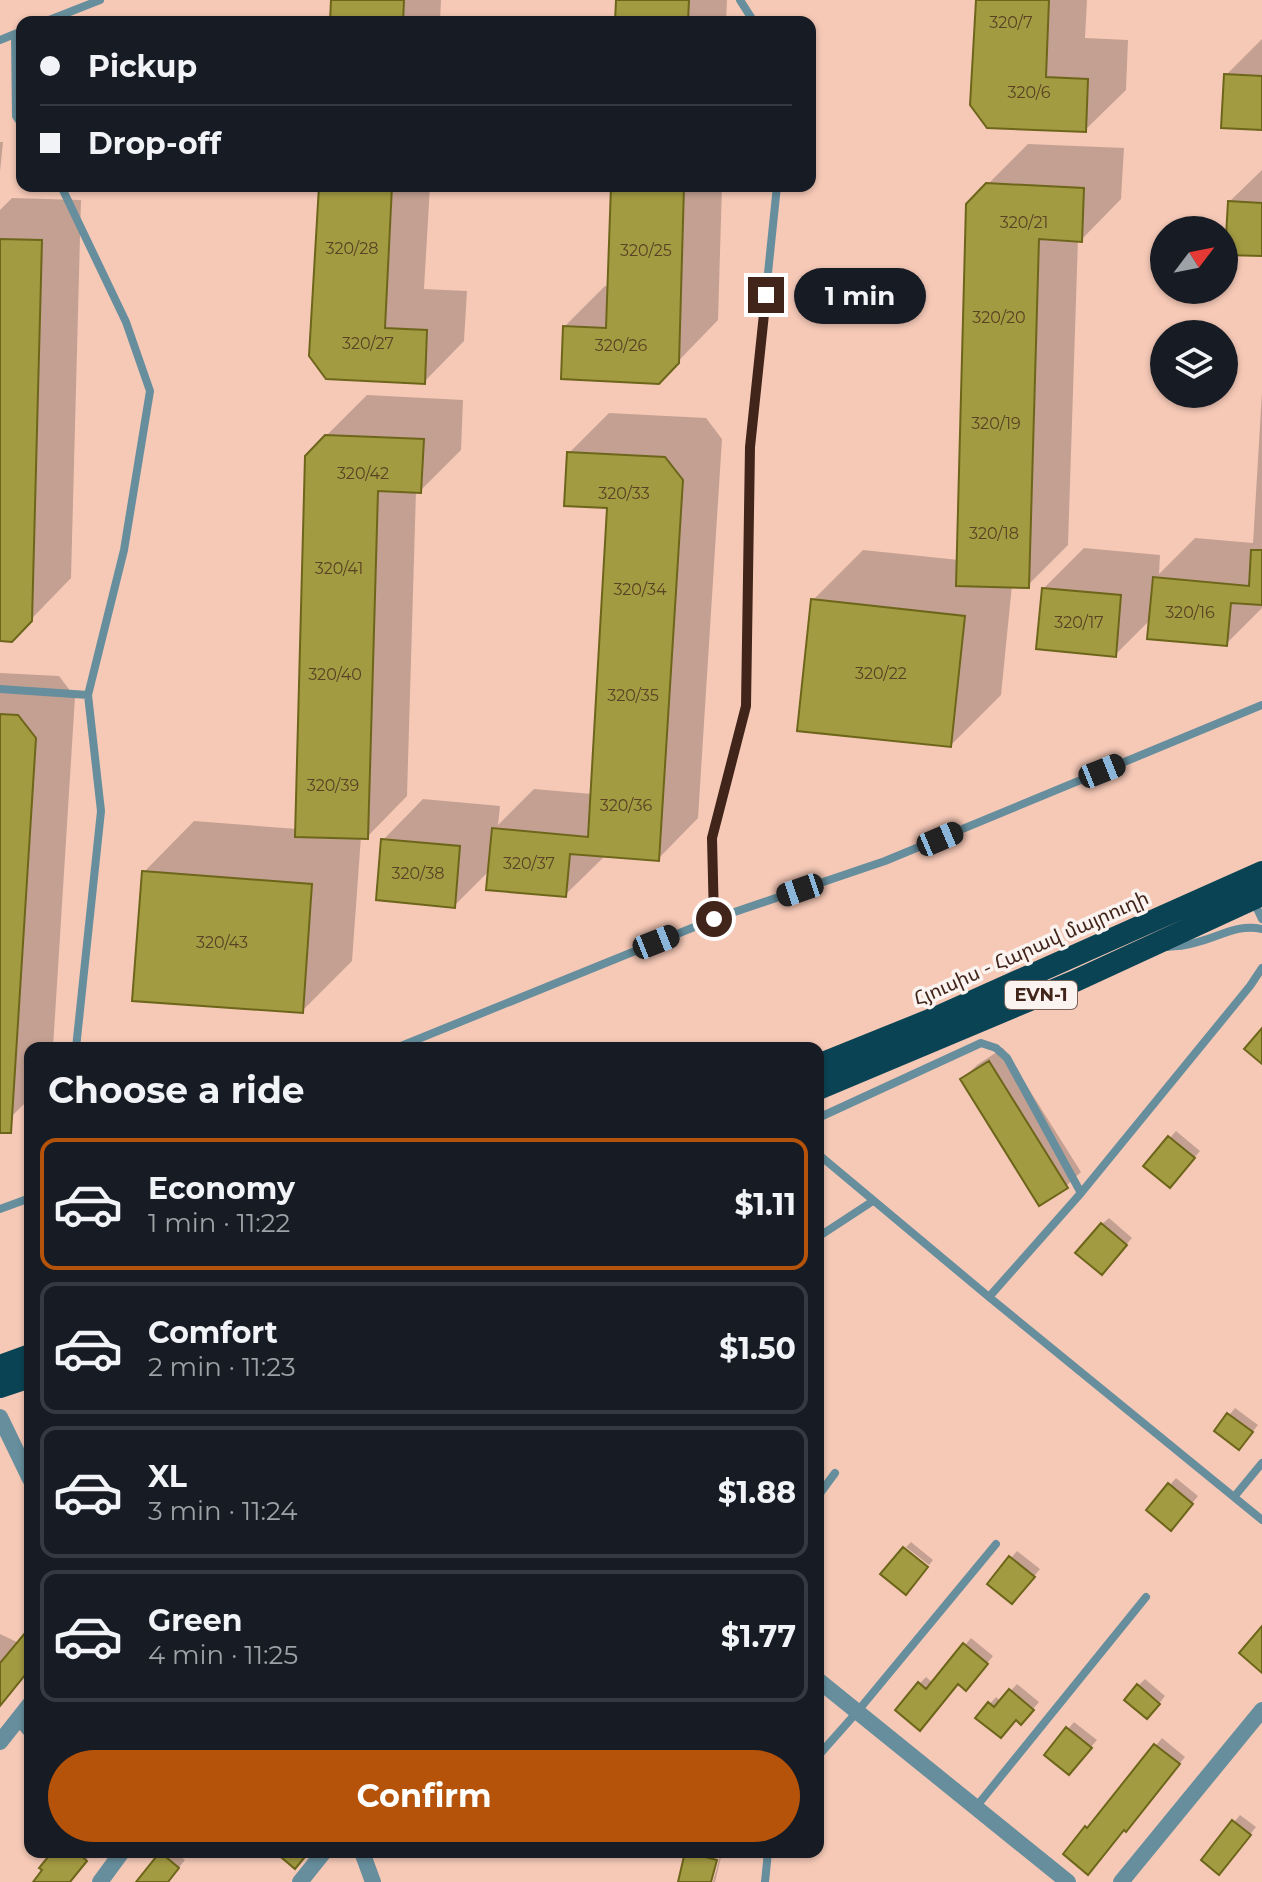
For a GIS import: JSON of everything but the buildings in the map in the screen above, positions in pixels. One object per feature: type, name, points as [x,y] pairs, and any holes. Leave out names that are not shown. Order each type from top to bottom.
[{"type":"highway","name":"Հյուսիս - Հարավ մայրուղի","points":[[824,1063],[952,1010],[1262,872]]},
{"type":"highway","name":"EVN-1","points":[[824,1087],[1143,950],[1259,905]]},
{"type":"highway","points":[[0,1366],[24,1357]]},
{"type":"highway","points":[[0,1387],[24,1379]]},
{"type":"street","points":[[0,1417],[24,1467]]},
{"type":"street","points":[[824,1685],[1068,1882]]},
{"type":"street","points":[[1121,1882],[1262,1710]]},
{"type":"street","points":[[0,1742],[24,1712]]},
{"type":"street","points":[[100,1882],[117,1858]]},
{"type":"street","points":[[300,1882],[319,1858]]},
{"type":"street","points":[[364,1858],[373,1882]]},
{"type":"lane","points":[[59,16],[100,0]]},
{"type":"lane","points":[[64,192],[126,322],[150,391],[124,550],[88,695],[101,811],[77,1042]]},
{"type":"lane","points":[[714,919],[712,838],[746,706],[750,447],[776,192]]},
{"type":"lane","points":[[0,689],[88,695]]},
{"type":"lane","points":[[411,1042],[714,919],[885,861],[1262,705]]},
{"type":"lane","points":[[1143,950],[1193,944],[1250,926],[1262,929]]},
{"type":"lane","points":[[989,1297],[1081,1193],[1262,968]]},
{"type":"lane","points":[[824,1115],[981,1043],[996,1048],[1007,1058],[1081,1193]]},
{"type":"lane","points":[[824,1159],[1262,1520]]},
{"type":"lane","points":[[0,1209],[24,1200]]},
{"type":"lane","points":[[824,1233],[873,1201]]},
{"type":"lane","points":[[1234,1497],[1262,1463]]},
{"type":"lane","points":[[824,1488],[835,1473]]},
{"type":"lane","points":[[824,1749],[996,1544]]},
{"type":"lane","points":[[976,1808],[1146,1597]]},
{"type":"lane","points":[[17,1721],[24,1729]]},
{"type":"lane","points":[[765,1882],[767,1858]]},
{"type":"route","points":[[714,919],[712,838],[746,706],[750,447],[766,295]]}]
